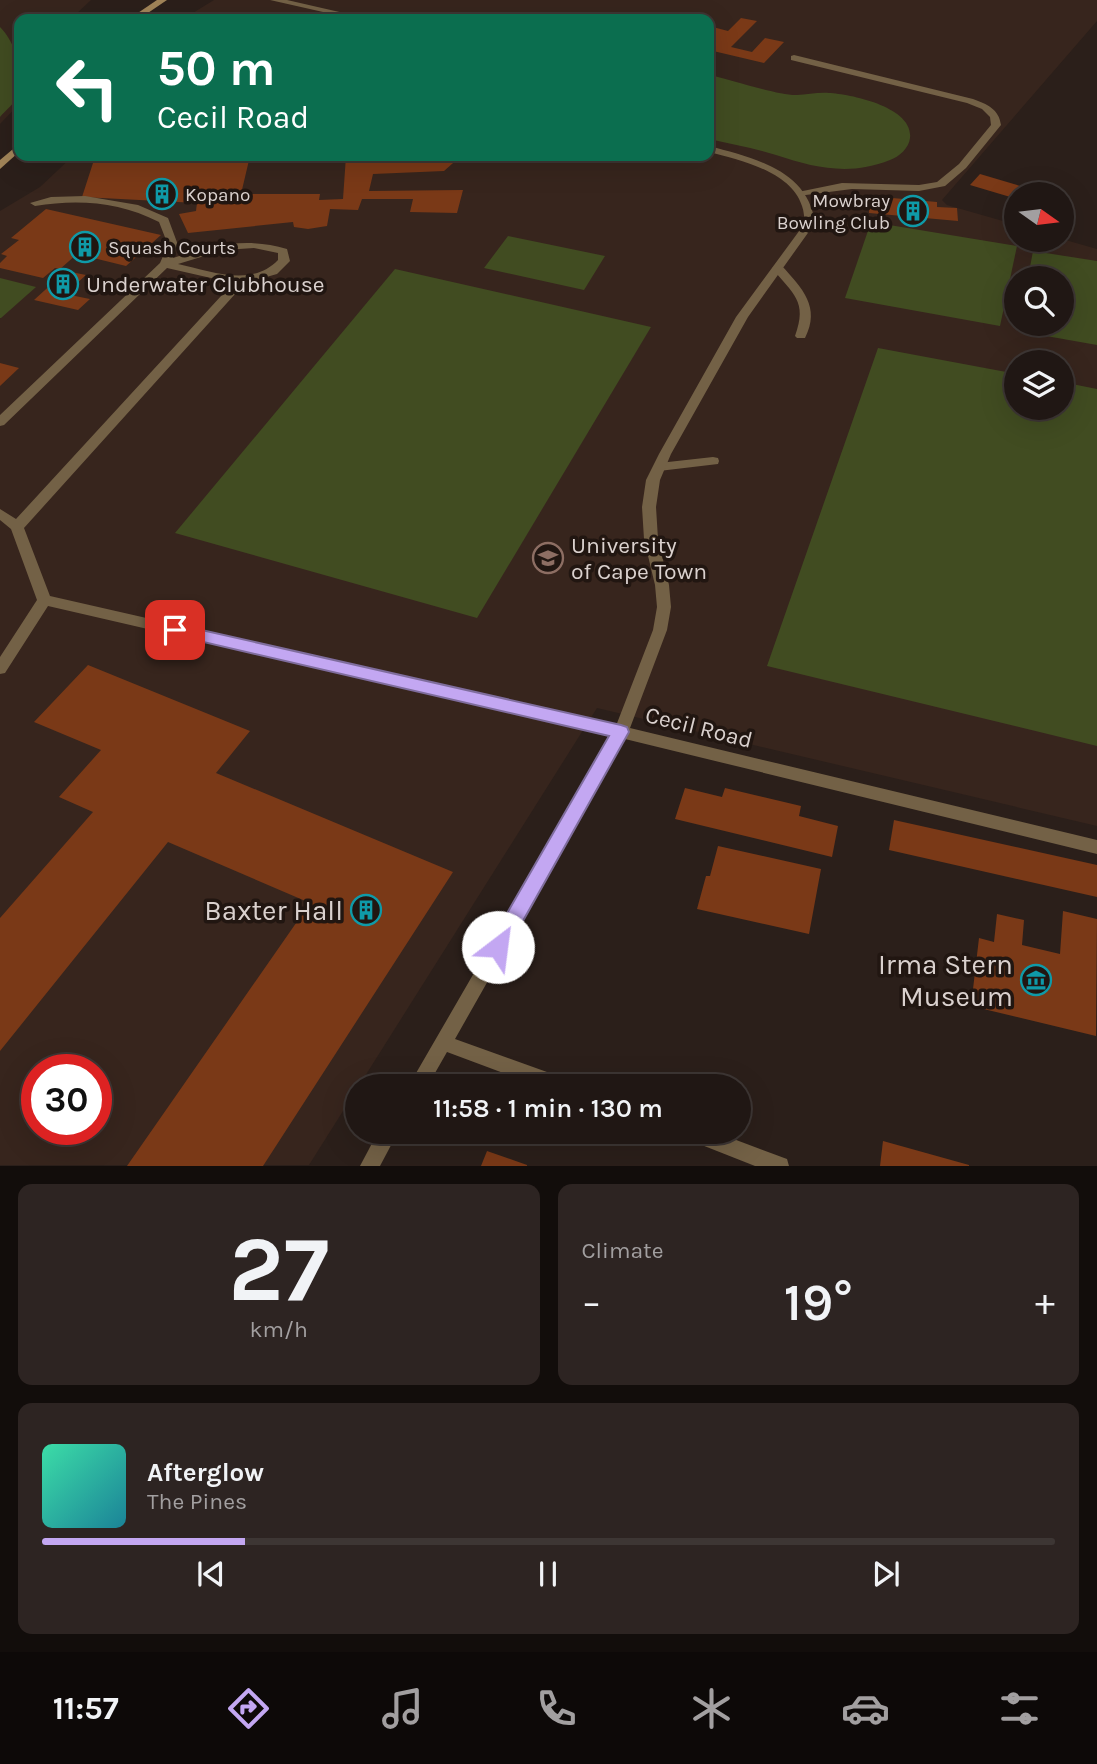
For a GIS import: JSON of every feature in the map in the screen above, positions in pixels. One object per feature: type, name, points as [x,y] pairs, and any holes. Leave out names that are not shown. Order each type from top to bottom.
[{"type":"main road","points":[[141,14],[163,0]]},
{"type":"main road","points":[[0,166],[14,152]]},
{"type":"street","points":[[274,0],[342,14]]},
{"type":"street","points":[[794,58],[970,101],[985,107],[995,116],[996,125],[951,177],[940,184],[919,188],[844,186],[819,188],[803,194]]},
{"type":"street","points":[[425,1074],[621,732],[660,630],[664,607],[662,585],[650,539],[649,507],[653,480],[742,317],[810,223],[811,208],[803,194],[786,179],[760,165],[714,151]]},
{"type":"street","points":[[0,422],[165,264],[173,245],[164,220],[149,211],[120,203],[60,198],[35,203]]},
{"type":"street","points":[[245,244],[266,244],[283,251],[284,261],[273,272],[241,281],[165,264],[213,249],[245,244]]},
{"type":"street","points":[[778,268],[803,296],[809,310],[801,336]]},
{"type":"street","points":[[17,527],[241,281]]},
{"type":"street","points":[[659,467],[713,461]]},
{"type":"street","points":[[0,513],[17,527],[44,600],[0,668]]},
{"type":"street","name":"Cecil Road","points":[[44,600],[621,732],[1097,847]]},
{"type":"street","points":[[444,1043],[529,1074]]},
{"type":"street","points":[[369,1166],[382,1144]]},
{"type":"street","points":[[722,1144],[780,1166]]},
{"type":"shaded area","points":[[0,0],[91,0],[76,14],[14,14],[14,109],[0,124]]},
{"type":"shaded area","name":"University of Cape Town","points":[[214,0],[1097,0],[1097,21],[942,200],[947,205],[1004,221],[1004,252],[1074,252],[1074,242],[1097,249],[1097,826],[597,708],[366,1074],[345,1074],[345,1108],[309,1165],[0,1165],[0,211],[40,187],[68,161],[714,161],[714,14],[191,14]]},
{"type":"green space","points":[[0,27],[14,50],[14,102],[0,117]]},
{"type":"green space","points":[[714,76],[789,95],[829,93],[851,96],[892,110],[909,127],[910,138],[903,152],[893,159],[861,168],[819,167],[714,140]]},
{"type":"green space","points":[[871,222],[1004,244],[1004,252],[1016,252],[1013,266],[1004,266],[1004,307],[1000,326],[845,298]]},
{"type":"green space","points":[[508,236],[605,256],[584,290],[484,268]]},
{"type":"green space","points":[[1033,252],[1097,261],[1097,345],[1046,336],[1074,336],[1074,266],[1030,266]]},
{"type":"green space","points":[[395,269],[651,327],[477,618],[175,533]]},
{"type":"green space","points":[[0,278],[36,287],[1,318],[0,318]]},
{"type":"green space","points":[[878,348],[1004,372],[1004,420],[1074,420],[1074,384],[1097,389],[1097,746],[767,666]]},
{"type":"building","points":[[741,18],[757,21],[731,47],[752,52],[765,38],[784,42],[764,63],[714,51],[714,27],[728,31]]},
{"type":"building","name":"Kopano","points":[[249,161],[241,194],[320,194],[319,200],[343,199],[346,161],[455,161],[444,171],[373,174],[369,191],[463,190],[457,213],[410,212],[413,199],[362,199],[358,210],[330,209],[327,226],[308,229],[294,227],[293,222],[188,233],[179,214],[196,211],[197,203],[82,197],[93,163]]},
{"type":"building","points":[[980,174],[1007,182],[1004,182],[1004,195],[970,185]]},
{"type":"building","name":"Mowbray Bowling Club","points":[[870,196],[937,202],[937,207],[957,208],[958,221],[869,213]]},
{"type":"building","name":"Squash Courts","points":[[46,209],[161,235],[126,266],[77,254],[60,269],[55,268],[43,278],[0,268],[0,263],[7,256],[1,254],[19,240],[11,238]]},
{"type":"building","name":"Underwater Clubhouse","points":[[66,271],[86,275],[65,294],[90,299],[78,310],[34,300]]},
{"type":"building","points":[[0,363],[19,368],[0,386]]},
{"type":"building","name":"Baxter Hall","points":[[88,665],[250,731],[216,773],[453,872],[263,1166],[127,1166],[310,903],[168,842],[0,1051],[0,918],[93,812],[59,797],[101,750],[34,722]]},
{"type":"building","points":[[685,788],[722,797],[725,788],[801,806],[799,816],[838,826],[832,857],[675,819]]},
{"type":"building","name":"Irma Stern Museum","points":[[894,820],[1097,865],[1097,897],[889,850]]},
{"type":"building","points":[[718,846],[821,869],[809,934],[697,909]]},
{"type":"building","name":"Irma Stern Museum","points":[[1063,911],[1097,919],[1096,1036],[971,1006],[979,938],[994,942],[997,914],[1024,920],[1022,945],[1060,954]]},
{"type":"building","points":[[883,1141],[969,1165],[969,1166],[880,1166]]},
{"type":"building","points":[[487,1151],[527,1165],[527,1166],[481,1166]]},
{"type":"place","name":"Kopano","points":[[162,194]]},
{"type":"place","name":"Mowbray Bowling Club","points":[[913,211]]},
{"type":"place","name":"Squash Courts","points":[[85,247]]},
{"type":"place","name":"Underwater Clubhouse","points":[[63,284]]},
{"type":"place","name":"University of Cape Town","points":[[548,558]]},
{"type":"place","name":"Baxter Hall","points":[[366,910]]},
{"type":"place","name":"Irma Stern Museum","points":[[1036,980]]},
{"type":"route","points":[[175,630],[621,732],[498,947]]}]
